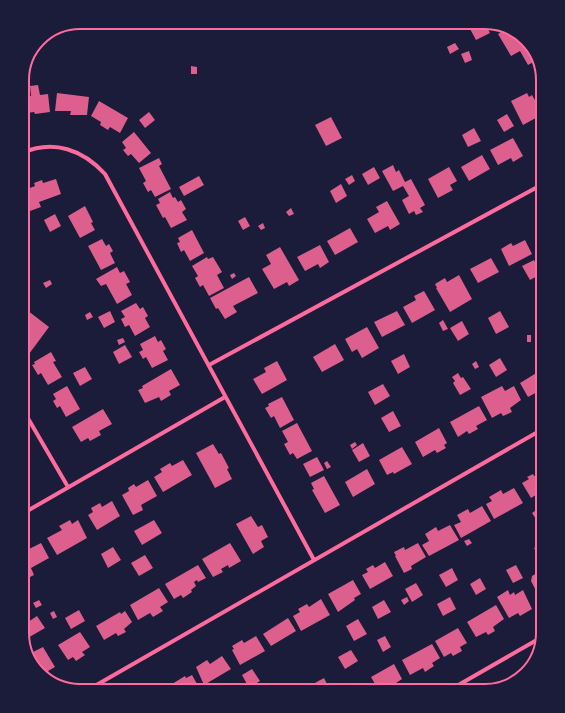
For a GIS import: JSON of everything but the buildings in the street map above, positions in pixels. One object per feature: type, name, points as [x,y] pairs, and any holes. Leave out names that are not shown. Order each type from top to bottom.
[{"type":"street","points":[[29,151],[38,148],[56,147],[67,149],[87,158],[97,165],[105,174],[314,560]]},
{"type":"street","points":[[209,365],[536,188]]},
{"type":"street","points":[[29,510],[225,397]]},
{"type":"street","points":[[29,420],[68,487]]},
{"type":"street","points":[[98,684],[536,433]]},
{"type":"street","points":[[460,684],[536,641]]}]
